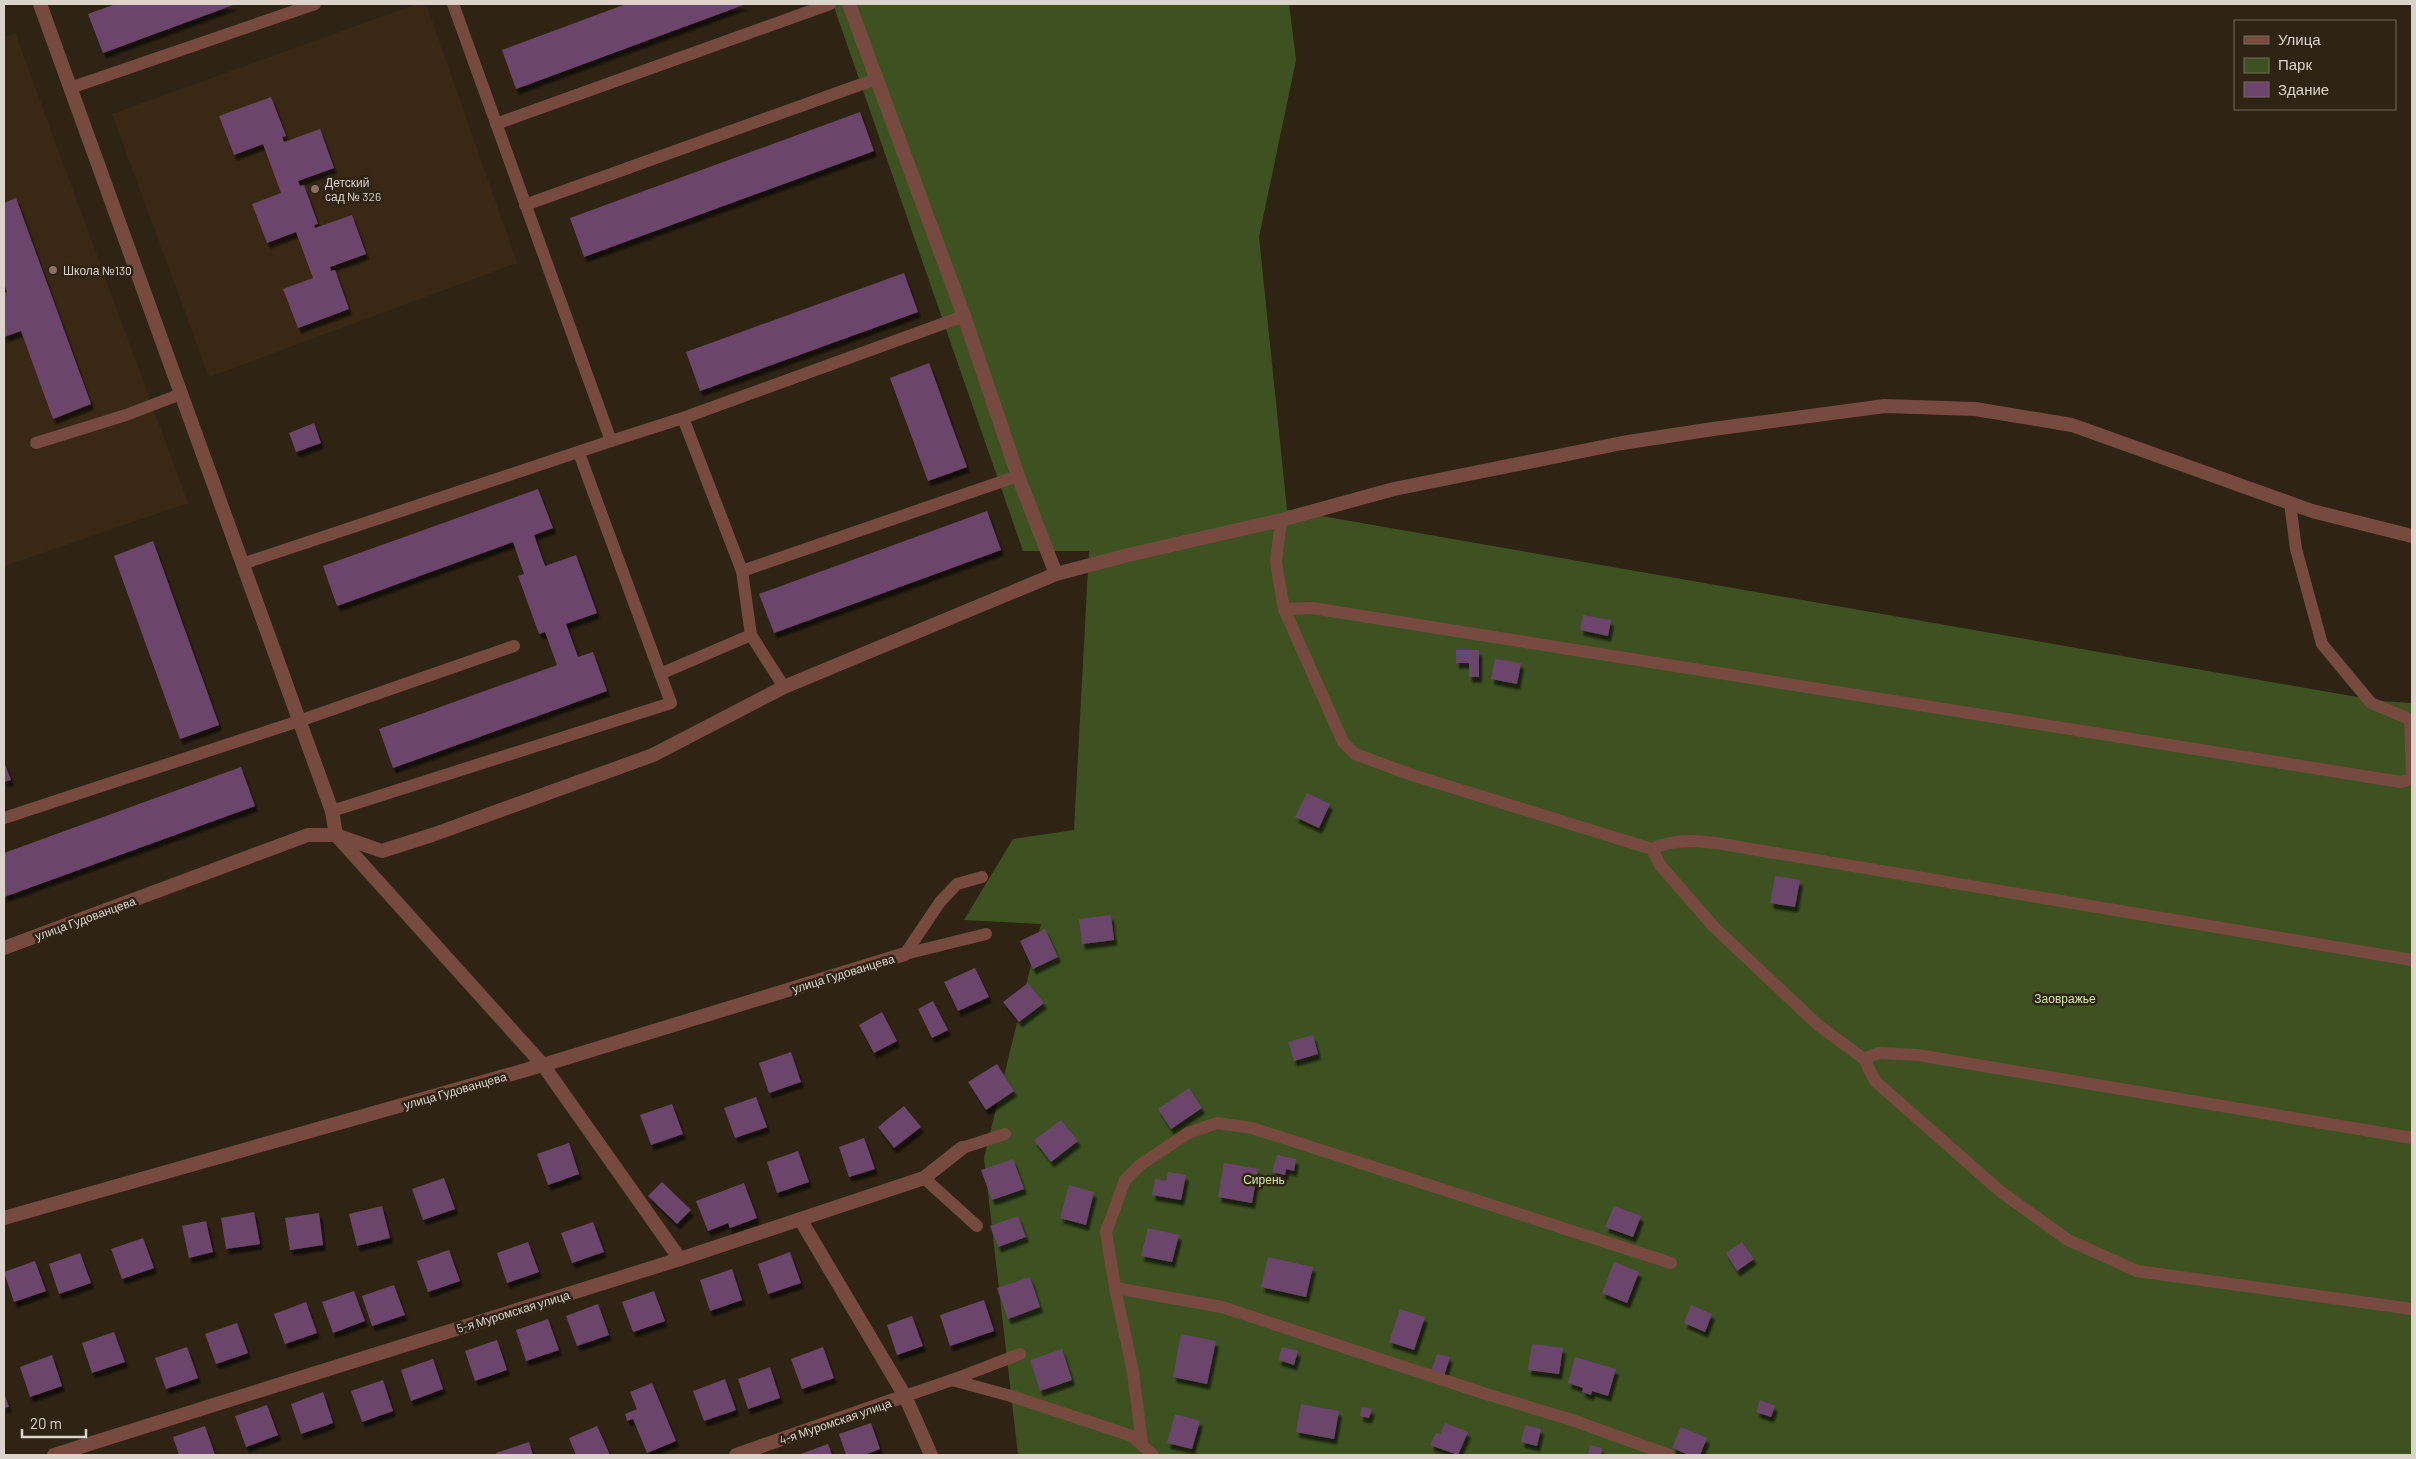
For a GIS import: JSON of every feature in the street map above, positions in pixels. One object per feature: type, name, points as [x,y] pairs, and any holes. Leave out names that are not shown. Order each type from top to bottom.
[{"type":"street","points":[[40,4],[332,811],[336,836],[543,1066],[680,1259]]},
{"type":"street","points":[[849,4],[964,316],[1018,476],[1056,574]]},
{"type":"street","name":"улица Гудованцева","points":[[4,948],[308,835],[336,836],[382,850],[432,836],[652,755],[784,687],[1056,574],[1128,555],[1280,520],[1394,490],[1622,443],[1885,406],[1975,409],[2072,425],[2312,511],[2412,536]]},
{"type":"street","name":"улица Гудованцева","points":[[4,1218],[543,1066],[905,954]]},
{"type":"street","name":"5-я Муромская улица","points":[[54,1455],[680,1259],[924,1178],[962,1148]]},
{"type":"street","points":[[800,1219],[906,1396],[930,1455]]},
{"type":"street","name":"4-я Муромская улица","points":[[736,1455],[906,1396]]},
{"type":"lane","points":[[70,88],[315,4]]},
{"type":"lane","points":[[453,4],[611,441]]},
{"type":"lane","points":[[496,124],[830,4]]},
{"type":"lane","points":[[526,205],[876,79]]},
{"type":"lane","points":[[242,564],[683,418],[964,316]]},
{"type":"lane","points":[[36,443],[126,415],[181,394]]},
{"type":"lane","points":[[683,418],[742,571],[751,635],[784,687]]},
{"type":"lane","points":[[332,811],[671,703],[579,453]]},
{"type":"lane","points":[[742,571],[1018,476]]},
{"type":"lane","points":[[1284,609],[1312,608],[2401,782],[2412,779],[2411,720],[2371,702],[2322,644],[2296,549],[2290,503]]},
{"type":"lane","points":[[1280,520],[1276,562],[1284,609],[1344,742],[1355,754],[1412,775],[1652,849],[1662,844],[1697,842],[1769,852],[2412,960]]},
{"type":"lane","points":[[660,674],[751,635]]},
{"type":"lane","points":[[4,818],[299,721],[514,646]]},
{"type":"lane","points":[[1652,849],[1660,864],[1714,927],[1818,1025],[1864,1059],[1875,1081],[2001,1192],[2068,1240],[2137,1271],[2412,1309]]},
{"type":"lane","points":[[905,954],[940,902],[957,884],[982,877]]},
{"type":"lane","points":[[905,954],[986,934]]},
{"type":"lane","points":[[1864,1059],[1878,1052],[1918,1055],[2412,1138]]},
{"type":"lane","points":[[1142,1444],[1133,1372],[1115,1288],[1106,1232],[1125,1180],[1140,1165],[1188,1134],[1218,1123],[1252,1128],[1671,1263]]},
{"type":"lane","points":[[962,1148],[1005,1134]]},
{"type":"lane","points":[[924,1178],[977,1226]]},
{"type":"lane","points":[[1115,1288],[1222,1307],[1572,1420],[1669,1455]]},
{"type":"lane","points":[[906,1396],[1020,1354]]},
{"type":"lane","points":[[952,1380],[1011,1396],[1132,1436],[1153,1455]]},
{"type":"shaded area","name":"Детский сад № 326","points":[[417,4],[426,4],[517,263],[209,377],[112,114]]},
{"type":"shaded area","name":"Школа №130","points":[[15,33],[188,503],[4,566],[4,37]]},
{"type":"green space","points":[[833,4],[1289,4],[1296,60],[1259,237],[1287,510],[2380,701],[2412,703],[2412,1455],[1018,1455],[984,1158],[1041,924],[964,920],[1013,839],[1074,830],[1089,551],[1023,551]]},
{"type":"building","points":[[116,4],[236,4],[103,53],[88,14]]},
{"type":"building","points":[[626,4],[746,4],[516,89],[502,50]]},
{"type":"building","points":[[271,97],[286,136],[282,137],[284,142],[320,129],[334,168],[298,181],[300,186],[304,185],[318,224],[314,225],[315,228],[352,215],[366,254],[330,267],[331,271],[335,270],[349,309],[298,328],[283,289],[313,278],[296,232],[267,243],[252,204],[281,193],[263,144],[234,155],[219,116]]},
{"type":"building","points":[[860,112],[874,151],[584,257],[570,218]]},
{"type":"building","points":[[16,198],[91,404],[53,419],[21,331],[4,337],[4,293],[7,292],[4,284],[4,203]]},
{"type":"building","points":[[904,273],[918,312],[700,391],[686,352]]},
{"type":"building","points":[[929,363],[967,467],[928,481],[890,378]]},
{"type":"building","points":[[314,423],[321,443],[296,452],[289,433]]},
{"type":"building","points":[[538,489],[553,528],[534,535],[545,566],[576,555],[597,613],[566,624],[578,657],[593,652],[607,691],[393,768],[379,729],[557,665],[545,632],[539,634],[518,576],[524,574],[513,542],[337,606],[323,566]]},
{"type":"building","points":[[987,511],[1001,550],[774,633],[759,594]]},
{"type":"building","points":[[153,541],[219,725],[180,739],[114,556]]},
{"type":"building","points":[[1583,615],[1611,620],[1608,636],[1580,630]]},
{"type":"building","points":[[1456,650],[1479,650],[1479,677],[1469,677],[1469,663],[1456,663]]},
{"type":"building","points":[[1495,659],[1521,663],[1517,684],[1491,679]]},
{"type":"building","points":[[4,762],[11,780],[4,782]]},
{"type":"building","points":[[241,767],[255,806],[4,897],[4,853]]},
{"type":"building","points":[[1307,793],[1330,804],[1319,828],[1295,817]]},
{"type":"building","points":[[1775,876],[1800,880],[1795,907],[1770,903]]},
{"type":"building","points":[[1111,915],[1114,940],[1082,944],[1079,919]]},
{"type":"building","points":[[1045,929],[1058,957],[1033,969],[1020,941]]},
{"type":"building","points":[[975,968],[989,997],[958,1011],[944,982]]},
{"type":"building","points":[[1028,983],[1044,1003],[1019,1022],[1003,1002]]},
{"type":"building","points":[[933,1001],[948,1030],[932,1038],[918,1009]]},
{"type":"building","points":[[882,1012],[897,1041],[874,1053],[859,1025]]},
{"type":"building","points":[[1313,1035],[1318,1054],[1294,1061],[1288,1042]]},
{"type":"building","points":[[791,1052],[801,1082],[769,1093],[759,1063]]},
{"type":"building","points":[[997,1064],[1014,1091],[986,1110],[968,1082]]},
{"type":"building","points":[[1189,1088],[1202,1108],[1171,1129],[1158,1109]]},
{"type":"building","points":[[756,1097],[767,1127],[735,1138],[724,1108]]},
{"type":"building","points":[[672,1104],[683,1134],[651,1145],[640,1115]]},
{"type":"building","points":[[904,1106],[921,1127],[894,1148],[878,1127]]},
{"type":"building","points":[[1061,1120],[1078,1141],[1051,1162],[1034,1140]]},
{"type":"building","points":[[864,1138],[875,1169],[849,1177],[839,1147]]},
{"type":"building","points":[[569,1143],[579,1174],[548,1185],[537,1154]]},
{"type":"building","points":[[798,1151],[809,1182],[777,1193],[767,1162]]},
{"type":"building","points":[[1277,1155],[1296,1159],[1294,1171],[1286,1169],[1285,1175],[1272,1172]]},
{"type":"building","points":[[1013,1159],[1024,1189],[992,1200],[981,1170]]},
{"type":"building","points":[[1224,1163],[1258,1169],[1252,1203],[1218,1197]]},
{"type":"building","points":[[1168,1172],[1186,1175],[1181,1200],[1152,1195],[1155,1179],[1166,1181]]},
{"type":"building","points":[[444,1178],[455,1209],[423,1220],[412,1189]]},
{"type":"building","points":[[662,1182],[691,1210],[677,1224],[648,1196]]},
{"type":"building","points":[[744,1183],[757,1218],[730,1228],[728,1223],[708,1231],[696,1201]]},
{"type":"building","points":[[1069,1185],[1094,1192],[1086,1225],[1060,1218]]},
{"type":"building","points":[[382,1206],[390,1238],[357,1246],[349,1214]]},
{"type":"building","points":[[1614,1206],[1641,1216],[1633,1237],[1605,1227]]},
{"type":"building","points":[[254,1212],[260,1244],[226,1249],[221,1218]]},
{"type":"building","points":[[319,1213],[323,1245],[290,1250],[285,1218]]},
{"type":"building","points":[[1018,1216],[1026,1237],[998,1247],[990,1226]]},
{"type":"building","points":[[206,1221],[213,1252],[189,1258],[182,1226]]},
{"type":"building","points":[[593,1222],[604,1252],[572,1263],[561,1233]]},
{"type":"building","points":[[1148,1228],[1179,1235],[1172,1262],[1141,1256]]},
{"type":"building","points":[[143,1238],[154,1268],[122,1279],[111,1249]]},
{"type":"building","points":[[528,1242],[539,1272],[507,1283],[497,1253]]},
{"type":"building","points":[[1742,1242],[1754,1259],[1737,1271],[1726,1253]]},
{"type":"building","points":[[449,1250],[460,1281],[428,1292],[417,1261]]},
{"type":"building","points":[[790,1252],[801,1283],[768,1294],[758,1264]]},
{"type":"building","points":[[80,1253],[91,1283],[59,1294],[49,1264]]},
{"type":"building","points":[[1268,1257],[1313,1267],[1306,1297],[1261,1287]]},
{"type":"building","points":[[35,1261],[46,1291],[14,1302],[4,1272]]},
{"type":"building","points":[[1614,1262],[1639,1272],[1627,1303],[1602,1293]]},
{"type":"building","points":[[732,1269],[742,1300],[710,1311],[700,1280]]},
{"type":"building","points":[[1030,1277],[1040,1307],[1008,1319],[997,1288]]},
{"type":"building","points":[[394,1285],[405,1315],[372,1326],[362,1296]]},
{"type":"building","points":[[354,1291],[365,1321],[333,1333],[322,1302]]},
{"type":"building","points":[[654,1291],[665,1321],[633,1332],[622,1302]]},
{"type":"building","points":[[984,1300],[994,1331],[950,1346],[940,1315]]},
{"type":"building","points":[[306,1302],[317,1333],[285,1344],[274,1314]]},
{"type":"building","points":[[598,1304],[609,1335],[577,1346],[566,1316]]},
{"type":"building","points":[[1691,1305],[1712,1314],[1705,1332],[1684,1323]]},
{"type":"building","points":[[1400,1309],[1425,1317],[1414,1350],[1389,1342]]},
{"type":"building","points":[[912,1316],[923,1346],[897,1355],[887,1325]]},
{"type":"building","points":[[548,1319],[559,1350],[526,1361],[516,1330]]},
{"type":"building","points":[[237,1323],[248,1353],[216,1364],[205,1334]]},
{"type":"building","points":[[114,1332],[125,1362],[92,1373],[82,1343]]},
{"type":"building","points":[[1181,1334],[1216,1341],[1207,1384],[1173,1377]]},
{"type":"building","points":[[497,1340],[507,1370],[475,1381],[465,1351]]},
{"type":"building","points":[[1532,1344],[1563,1348],[1559,1374],[1528,1370]]},
{"type":"building","points":[[187,1347],[198,1378],[166,1389],[155,1358]]},
{"type":"building","points":[[823,1347],[834,1378],[802,1389],[791,1359]]},
{"type":"building","points":[[1282,1347],[1298,1351],[1294,1365],[1278,1360]]},
{"type":"building","points":[[1062,1349],[1072,1380],[1040,1391],[1030,1360]]},
{"type":"building","points":[[1437,1354],[1450,1357],[1444,1376],[1431,1372]]},
{"type":"building","points":[[52,1355],[62,1386],[30,1397],[20,1367]]},
{"type":"building","points":[[1575,1357],[1616,1369],[1608,1396],[1592,1391],[1591,1395],[1582,1392],[1583,1388],[1568,1383]]},
{"type":"building","points":[[433,1359],[443,1389],[411,1401],[401,1370]]},
{"type":"building","points":[[770,1367],[780,1398],[748,1409],[738,1379]]},
{"type":"building","points":[[725,1379],[736,1410],[704,1421],[693,1391]]},
{"type":"building","points":[[383,1380],[393,1411],[362,1422],[351,1391]]},
{"type":"building","points":[[652,1383],[676,1441],[647,1453],[633,1419],[627,1421],[625,1414],[637,1409],[630,1392]]},
{"type":"building","points":[[323,1392],[333,1423],[301,1434],[291,1404]]},
{"type":"building","points":[[4,1393],[9,1407],[4,1408]]},
{"type":"building","points":[[1760,1400],[1775,1406],[1771,1417],[1756,1412]]},
{"type":"building","points":[[1301,1404],[1339,1411],[1334,1439],[1296,1432]]},
{"type":"building","points":[[267,1405],[278,1435],[246,1447],[235,1416]]},
{"type":"building","points":[[1362,1407],[1372,1409],[1369,1418],[1360,1416]]},
{"type":"building","points":[[1175,1414],[1200,1421],[1192,1449],[1167,1443]]},
{"type":"building","points":[[871,1423],[880,1449],[864,1455],[846,1455],[839,1434]]},
{"type":"building","points":[[1445,1423],[1468,1432],[1458,1455],[1430,1445],[1436,1433],[1440,1434]]},
{"type":"building","points":[[1525,1425],[1541,1429],[1537,1446],[1521,1442]]},
{"type":"building","points":[[205,1426],[215,1455],[179,1455],[173,1437]]},
{"type":"building","points":[[597,1426],[610,1455],[576,1455],[569,1438]]},
{"type":"building","points":[[1681,1427],[1707,1438],[1700,1455],[1689,1455],[1672,1448]]},
{"type":"building","points":[[529,1442],[533,1455],[497,1455],[496,1453]]},
{"type":"building","points":[[828,1444],[832,1455],[798,1455]]},
{"type":"building","points":[[1590,1445],[1602,1448],[1601,1455],[1588,1455]]},
{"type":"place","name":"Детский сад № 326","points":[[315,189]]},
{"type":"place","name":"Школа №130","points":[[53,270]]},
{"type":"park label","name":"Заовражье","points":[[2065,998]]},
{"type":"park label","name":"Сирень","points":[[1264,1179]]}]
